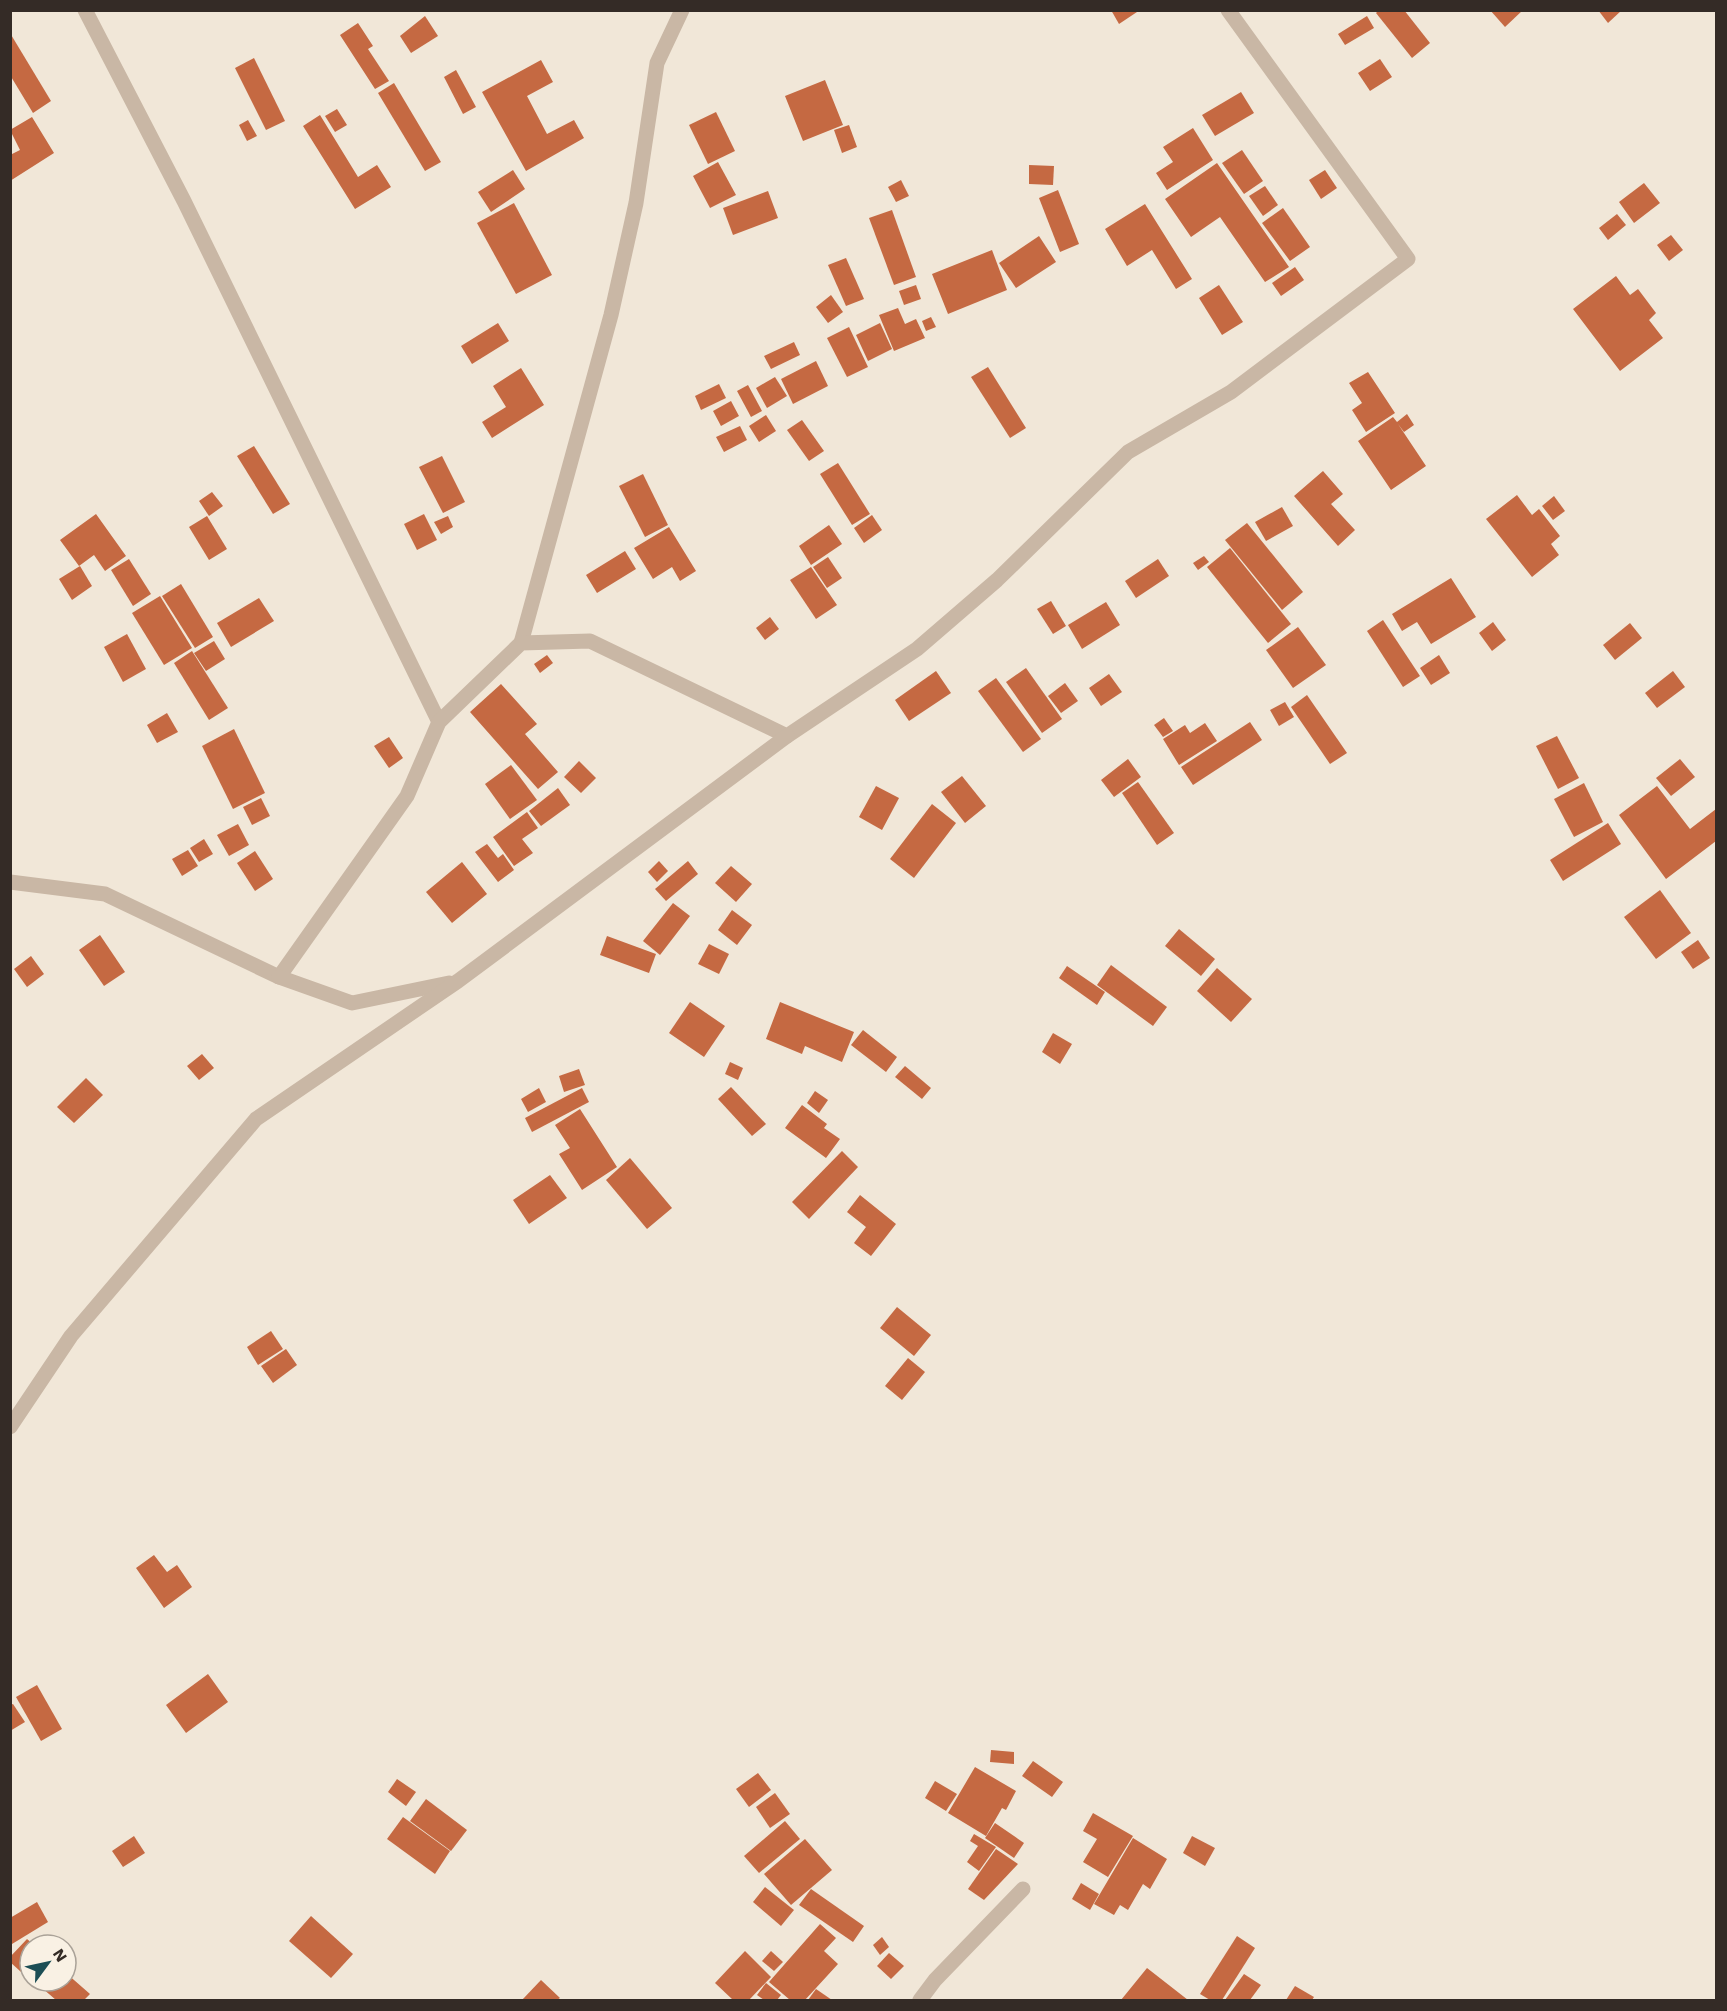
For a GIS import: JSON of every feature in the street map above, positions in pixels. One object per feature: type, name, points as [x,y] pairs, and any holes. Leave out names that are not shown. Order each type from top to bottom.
[{"type":"street","points":[[85,10],[184,201],[439,722]]},
{"type":"street","points":[[279,977],[407,796],[439,722],[521,643],[611,315],[636,203],[657,63],[682,10]]},
{"type":"street","points":[[10,1428],[71,1336],[256,1119],[458,981],[787,736],[917,649],[998,580],[1128,452],[1231,392],[1408,259],[1228,10]]},
{"type":"street","points":[[521,643],[590,642],[787,736]]},
{"type":"street","points":[[10,882],[105,894],[279,977],[352,1003],[458,981]]},
{"type":"street","points":[[920,2001],[935,1980],[1023,1889]]},
{"type":"building","points":[[1111,10],[1140,10],[1119,24]]},
{"type":"building","points":[[1379,10],[1404,10],[1430,43],[1412,58],[1376,13]]},
{"type":"building","points":[[1490,10],[1523,10],[1505,27]]},
{"type":"building","points":[[1598,10],[1622,10],[1608,23]]},
{"type":"building","points":[[425,16],[438,36],[411,53],[400,36]]},
{"type":"building","points":[[1367,16],[1374,28],[1345,45],[1338,34]]},
{"type":"building","points":[[358,23],[373,46],[368,49],[389,81],[375,89],[340,35]]},
{"type":"building","points":[[10,33],[51,101],[33,113],[10,75]]},
{"type":"building","points":[[254,58],[285,121],[266,130],[235,68]]},
{"type":"building","points":[[1380,59],[1392,77],[1370,91],[1358,73]]},
{"type":"building","points":[[541,60],[553,82],[527,96],[547,134],[574,120],[584,138],[526,171],[482,92]]},
{"type":"building","points":[[456,70],[476,107],[463,114],[444,77]]},
{"type":"building","points":[[825,80],[843,125],[803,141],[785,96]]},
{"type":"building","points":[[394,83],[441,162],[425,171],[378,93]]},
{"type":"building","points":[[1241,92],[1254,113],[1215,136],[1202,115]]},
{"type":"building","points":[[337,109],[347,125],[335,132],[325,116]]},
{"type":"building","points":[[716,112],[735,151],[708,164],[689,125]]},
{"type":"building","points":[[320,115],[358,177],[377,165],[391,187],[355,209],[303,126]]},
{"type":"building","points":[[32,117],[54,153],[10,181],[10,155],[20,150],[10,130]]},
{"type":"building","points":[[248,120],[257,136],[247,141],[239,125]]},
{"type":"building","points":[[849,125],[857,147],[842,153],[834,130]]},
{"type":"building","points":[[1193,128],[1213,160],[1167,190],[1156,173],[1173,162],[1163,147]]},
{"type":"building","points":[[1242,150],[1263,181],[1244,194],[1222,163]]},
{"type":"building","points":[[718,162],[736,195],[710,208],[693,176]]},
{"type":"building","points":[[1217,163],[1289,267],[1265,282],[1220,217],[1191,237],[1165,199]]},
{"type":"building","points":[[1029,165],[1054,166],[1053,185],[1029,184]]},
{"type":"building","points":[[513,170],[525,189],[491,212],[478,192]]},
{"type":"building","points":[[1325,170],[1337,188],[1321,199],[1309,180]]},
{"type":"building","points":[[901,180],[909,196],[896,202],[888,187]]},
{"type":"building","points":[[1644,183],[1660,203],[1634,223],[1619,202]]},
{"type":"building","points":[[1265,186],[1278,205],[1263,216],[1249,196]]},
{"type":"building","points":[[1058,190],[1079,244],[1060,252],[1039,198]]},
{"type":"building","points":[[768,191],[778,218],[733,235],[723,208]]},
{"type":"building","points":[[514,203],[552,275],[516,294],[477,223]]},
{"type":"building","points":[[1145,204],[1192,279],[1176,289],[1152,250],[1127,266],[1105,229]]},
{"type":"building","points":[[1283,208],[1310,247],[1290,261],[1262,223]]},
{"type":"building","points":[[892,210],[916,277],[894,285],[869,218]]},
{"type":"building","points":[[1617,214],[1626,225],[1608,240],[1599,228]]},
{"type":"building","points":[[1671,235],[1683,250],[1669,261],[1657,245]]},
{"type":"building","points":[[1039,236],[1056,262],[1016,288],[999,263]]},
{"type":"building","points":[[992,250],[1007,290],[948,314],[932,274]]},
{"type":"building","points":[[846,258],[864,299],[846,306],[828,265]]},
{"type":"building","points":[[1295,267],[1304,280],[1281,296],[1272,283]]},
{"type":"building","points":[[1616,276],[1630,295],[1638,289],[1656,313],[1649,320],[1663,338],[1620,371],[1573,309]]},
{"type":"building","points":[[916,285],[921,299],[904,305],[899,291]]},
{"type":"building","points":[[1219,285],[1243,322],[1222,335],[1199,298]]},
{"type":"building","points":[[831,295],[843,312],[828,323],[816,307]]},
{"type":"building","points":[[898,308],[905,324],[916,319],[925,338],[894,351],[879,315]]},
{"type":"building","points":[[931,317],[936,327],[926,331],[922,321]]},
{"type":"building","points":[[498,323],[509,341],[472,364],[461,346]]},
{"type":"building","points":[[880,323],[892,349],[868,361],[856,335]]},
{"type":"building","points":[[849,327],[868,367],[847,377],[827,338]]},
{"type":"building","points":[[794,342],[800,355],[771,369],[764,356]]},
{"type":"building","points":[[816,361],[828,386],[793,404],[781,379]]},
{"type":"building","points":[[988,367],[1026,428],[1010,438],[971,377]]},
{"type":"building","points":[[521,368],[544,405],[492,438],[482,422],[506,407],[493,386]]},
{"type":"building","points":[[1368,372],[1395,413],[1366,432],[1352,410],[1362,403],[1349,383]]},
{"type":"building","points":[[775,377],[787,396],[767,408],[756,388]]},
{"type":"building","points":[[719,384],[726,398],[701,410],[695,396]]},
{"type":"building","points":[[748,385],[762,411],[751,417],[737,391]]},
{"type":"building","points":[[731,401],[739,416],[721,426],[713,411]]},
{"type":"building","points":[[1407,414],[1414,425],[1404,432],[1398,424],[1426,466],[1391,490],[1358,441],[1393,417],[1397,422]]},
{"type":"building","points":[[766,415],[776,431],[759,442],[749,426]]},
{"type":"building","points":[[802,420],[824,451],[809,461],[787,430]]},
{"type":"building","points":[[740,426],[747,440],[724,452],[716,437]]},
{"type":"building","points":[[254,446],[290,504],[273,514],[237,456]]},
{"type":"building","points":[[442,456],[465,502],[443,513],[419,467]]},
{"type":"building","points":[[838,463],[870,514],[852,525],[820,474]]},
{"type":"building","points":[[1323,471],[1343,494],[1331,504],[1355,530],[1338,546],[1294,496]]},
{"type":"building","points":[[643,474],[668,525],[645,537],[619,486]]},
{"type":"building","points":[[212,492],[223,506],[209,516],[199,501]]},
{"type":"building","points":[[1517,495],[1532,515],[1539,509],[1560,536],[1551,544],[1559,555],[1532,577],[1486,519]]},
{"type":"building","points":[[1554,496],[1565,511],[1553,520],[1542,506]]},
{"type":"building","points":[[1282,507],[1293,526],[1266,541],[1255,522]]},
{"type":"building","points":[[96,514],[126,556],[105,571],[94,555],[79,566],[60,540]]},
{"type":"building","points":[[424,514],[437,540],[417,550],[404,524]]},
{"type":"building","points":[[872,515],[882,530],[864,543],[854,528]]},
{"type":"building","points":[[207,516],[227,549],[209,560],[189,527]]},
{"type":"building","points":[[448,516],[453,527],[441,534],[434,522]]},
{"type":"building","points":[[1247,523],[1303,592],[1282,610],[1225,540]]},
{"type":"building","points":[[829,525],[842,544],[811,565],[799,546]]},
{"type":"building","points":[[669,527],[696,571],[680,581],[672,567],[653,579],[634,548]]},
{"type":"building","points":[[1230,548],[1291,624],[1268,643],[1207,567]]},
{"type":"building","points":[[625,551],[636,569],[597,593],[586,575]]},
{"type":"building","points":[[1204,556],[1209,562],[1198,570],[1193,563]]},
{"type":"building","points":[[828,557],[842,578],[827,588],[813,567]]},
{"type":"building","points":[[129,559],[151,594],[133,606],[111,570]]},
{"type":"building","points":[[1158,559],[1169,576],[1136,598],[1125,581]]},
{"type":"building","points":[[80,566],[92,586],[72,600],[59,579]]},
{"type":"building","points":[[811,567],[837,605],[816,619],[790,580]]},
{"type":"building","points":[[1451,578],[1476,617],[1431,644],[1417,622],[1402,631],[1392,614]]},
{"type":"building","points":[[181,584],[213,637],[195,648],[162,596]]},
{"type":"building","points":[[160,596],[192,648],[164,665],[132,613]]},
{"type":"building","points":[[259,598],[274,621],[231,647],[217,623]]},
{"type":"building","points":[[1051,601],[1066,626],[1053,634],[1037,609]]},
{"type":"building","points":[[1106,602],[1120,625],[1082,649],[1068,625]]},
{"type":"building","points":[[770,617],[779,629],[765,640],[756,628]]},
{"type":"building","points":[[1383,620],[1420,676],[1403,687],[1367,631]]},
{"type":"building","points":[[1493,622],[1506,640],[1492,651],[1479,633]]},
{"type":"building","points":[[1630,623],[1642,638],[1615,660],[1603,645]]},
{"type":"building","points":[[1298,627],[1326,665],[1293,688],[1266,650]]},
{"type":"building","points":[[127,634],[146,669],[123,682],[104,647]]},
{"type":"building","points":[[214,641],[225,659],[206,671],[194,653]]},
{"type":"building","points":[[192,651],[228,708],[209,720],[174,663]]},
{"type":"building","points":[[547,655],[553,663],[540,673],[534,664]]},
{"type":"building","points":[[1439,655],[1450,673],[1431,685],[1420,668]]},
{"type":"building","points":[[1026,668],[1062,719],[1042,733],[1006,682]]},
{"type":"building","points":[[936,671],[951,693],[909,721],[895,700]]},
{"type":"building","points":[[1673,671],[1685,687],[1657,708],[1645,693]]},
{"type":"building","points":[[1109,674],[1122,692],[1101,706],[1089,688]]},
{"type":"building","points":[[996,678],[1041,739],[1023,752],[978,691]]},
{"type":"building","points":[[1065,683],[1078,701],[1061,713],[1048,696]]},
{"type":"building","points":[[501,684],[537,724],[525,734],[558,772],[538,789],[470,712]]},
{"type":"building","points":[[1307,695],[1347,753],[1330,764],[1291,707]]},
{"type":"building","points":[[1285,702],[1294,717],[1279,726],[1270,710]]},
{"type":"building","points":[[167,713],[178,732],[157,743],[147,725]]},
{"type":"building","points":[[1164,718],[1173,731],[1163,737],[1154,725]]},
{"type":"building","points":[[1250,722],[1262,740],[1193,785],[1181,767]]},
{"type":"building","points":[[1205,723],[1217,741],[1179,765],[1163,739],[1185,725],[1190,733]]},
{"type":"building","points":[[234,729],[265,793],[233,809],[202,746]]},
{"type":"building","points":[[1557,736],[1579,778],[1558,789],[1536,746]]},
{"type":"building","points":[[389,737],[403,758],[389,768],[374,746]]},
{"type":"building","points":[[1128,759],[1141,777],[1114,797],[1101,780]]},
{"type":"building","points":[[1680,759],[1695,777],[1671,796],[1656,778]]},
{"type":"building","points":[[579,761],[596,778],[581,793],[564,777]]},
{"type":"building","points":[[511,765],[537,800],[510,819],[485,784]]},
{"type":"building","points":[[962,776],[986,806],[965,823],[941,792]]},
{"type":"building","points":[[1138,782],[1174,833],[1157,845],[1122,793]]},
{"type":"building","points":[[1584,783],[1603,822],[1574,837],[1554,799]]},
{"type":"building","points":[[876,786],[899,798],[882,830],[859,817]]},
{"type":"building","points":[[1657,786],[1690,829],[1716,809],[1716,841],[1666,879],[1619,815]]},
{"type":"building","points":[[558,788],[570,805],[541,826],[529,811]]},
{"type":"building","points":[[261,798],[270,816],[252,825],[243,807]]},
{"type":"building","points":[[932,804],[956,823],[914,878],[890,859]]},
{"type":"building","points":[[527,812],[538,828],[522,839],[533,853],[514,866],[493,837]]},
{"type":"building","points":[[1608,823],[1621,844],[1563,881],[1550,860]]},
{"type":"building","points":[[238,824],[249,845],[229,856],[217,835]]},
{"type":"building","points":[[204,839],[213,854],[199,862],[190,848]]},
{"type":"building","points":[[487,844],[498,858],[503,854],[514,870],[498,882],[475,852]]},
{"type":"building","points":[[188,850],[198,866],[182,876],[172,859]]},
{"type":"building","points":[[255,851],[273,879],[255,891],[237,863]]},
{"type":"building","points":[[659,861],[668,871],[657,882],[648,872]]},
{"type":"building","points":[[688,861],[698,874],[666,901],[655,889]]},
{"type":"building","points":[[462,862],[487,894],[452,923],[426,892]]},
{"type":"building","points":[[731,866],[752,884],[736,902],[715,883]]},
{"type":"building","points":[[1660,890],[1691,933],[1656,959],[1624,917]]},
{"type":"building","points":[[673,903],[690,916],[660,955],[643,941]]},
{"type":"building","points":[[732,910],[752,925],[737,945],[718,930]]},
{"type":"building","points":[[1179,929],[1215,959],[1201,976],[1165,946]]},
{"type":"building","points":[[100,935],[125,972],[104,986],[79,950]]},
{"type":"building","points":[[607,936],[656,954],[649,973],[600,955]]},
{"type":"building","points":[[1698,940],[1710,958],[1693,969],[1681,952]]},
{"type":"building","points":[[709,944],[729,954],[719,974],[698,964]]},
{"type":"building","points":[[31,956],[44,974],[27,987],[14,969]]},
{"type":"building","points":[[1111,965],[1167,1007],[1153,1026],[1097,985]]},
{"type":"building","points":[[1067,966],[1105,992],[1097,1005],[1059,978]]},
{"type":"building","points":[[1217,968],[1252,999],[1231,1022],[1197,991]]},
{"type":"building","points":[[690,1002],[725,1026],[704,1057],[669,1033]]},
{"type":"building","points":[[780,1002],[854,1032],[842,1062],[805,1046],[802,1054],[766,1039]]},
{"type":"building","points":[[863,1030],[897,1057],[886,1072],[851,1045]]},
{"type":"building","points":[[1053,1033],[1072,1044],[1060,1064],[1042,1052]]},
{"type":"building","points":[[202,1054],[214,1068],[199,1080],[187,1066]]},
{"type":"building","points":[[730,1062],[743,1068],[738,1080],[725,1074]]},
{"type":"building","points":[[905,1066],[931,1088],[922,1099],[895,1077]]},
{"type":"building","points":[[579,1069],[585,1085],[564,1092],[559,1076]]},
{"type":"building","points":[[86,1078],[103,1095],[74,1123],[57,1107]]},
{"type":"building","points":[[731,1087],[766,1124],[752,1136],[718,1099]]},
{"type":"building","points":[[539,1088],[546,1102],[528,1112],[521,1099]]},
{"type":"building","points":[[582,1088],[589,1102],[532,1132],[525,1118]]},
{"type":"building","points":[[815,1091],[828,1100],[819,1113],[807,1103]]},
{"type":"building","points":[[802,1105],[827,1124],[824,1128],[840,1139],[826,1158],[785,1128]]},
{"type":"building","points":[[580,1109],[617,1167],[582,1190],[559,1154],[570,1148],[555,1125]]},
{"type":"building","points":[[842,1151],[858,1167],[809,1219],[792,1202]]},
{"type":"building","points":[[630,1158],[672,1208],[647,1229],[606,1180]]},
{"type":"building","points":[[550,1175],[567,1198],[529,1224],[513,1200]]},
{"type":"building","points":[[860,1195],[896,1224],[871,1256],[854,1243],[866,1227],[847,1212]]},
{"type":"building","points":[[897,1307],[931,1335],[914,1356],[880,1328]]},
{"type":"building","points":[[271,1331],[283,1349],[258,1365],[247,1347]]},
{"type":"building","points":[[286,1349],[297,1365],[273,1383],[261,1366]]},
{"type":"building","points":[[908,1358],[925,1372],[902,1400],[885,1386]]},
{"type":"building","points":[[154,1555],[167,1572],[177,1565],[192,1587],[164,1608],[136,1568]]},
{"type":"building","points":[[208,1674],[228,1702],[186,1733],[166,1705]]},
{"type":"building","points":[[37,1685],[62,1729],[41,1741],[16,1697]]},
{"type":"building","points":[[13,1704],[25,1722],[10,1731],[10,1705]]},
{"type":"building","points":[[991,1750],[1014,1752],[1014,1764],[990,1762]]},
{"type":"building","points":[[1033,1761],[1063,1782],[1052,1797],[1022,1776]]},
{"type":"building","points":[[975,1767],[1016,1791],[1006,1810],[1002,1808],[986,1836],[948,1813]]},
{"type":"building","points":[[758,1773],[771,1790],[749,1807],[736,1789]]},
{"type":"building","points":[[397,1779],[416,1792],[406,1806],[388,1792]]},
{"type":"building","points":[[935,1781],[957,1794],[946,1811],[925,1798]]},
{"type":"building","points":[[775,1793],[790,1814],[770,1828],[756,1807]]},
{"type":"building","points":[[426,1799],[467,1830],[451,1851],[410,1821]]},
{"type":"building","points":[[1093,1813],[1133,1836],[1108,1877],[1083,1862],[1097,1839],[1083,1831]]},
{"type":"building","points":[[403,1817],[450,1851],[435,1874],[387,1839]]},
{"type":"building","points":[[785,1821],[800,1839],[759,1873],[744,1856]]},
{"type":"building","points":[[995,1823],[1024,1843],[1014,1858],[985,1838]]},
{"type":"building","points":[[974,1834],[996,1847],[979,1871],[967,1862],[978,1846],[970,1841]]},
{"type":"building","points":[[134,1836],[145,1853],[123,1867],[112,1851]]},
{"type":"building","points":[[1192,1836],[1215,1848],[1205,1866],[1183,1853]]},
{"type":"building","points":[[1133,1838],[1167,1859],[1150,1889],[1143,1884],[1128,1910],[1120,1905],[1114,1915],[1094,1904]]},
{"type":"building","points":[[805,1839],[832,1870],[791,1905],[764,1874]]},
{"type":"building","points":[[996,1849],[1018,1864],[984,1900],[968,1889]]},
{"type":"building","points":[[1081,1883],[1099,1894],[1090,1910],[1072,1899]]},
{"type":"building","points":[[765,1887],[794,1910],[781,1926],[753,1902]]},
{"type":"building","points":[[811,1889],[864,1926],[853,1942],[799,1905]]},
{"type":"building","points":[[37,1902],[48,1922],[30,1933],[18,1933],[18,1940],[12,1944],[10,1918]]},
{"type":"building","points":[[311,1916],[353,1954],[331,1978],[289,1941]]},
{"type":"building","points":[[820,1924],[836,1938],[824,1951],[838,1964],[805,2000],[790,2000],[769,1982]]},
{"type":"building","points":[[1237,1936],[1255,1948],[1222,2000],[1210,2000],[1200,1994]]},
{"type":"building","points":[[882,1937],[889,1947],[880,1955],[873,1945]]},
{"type":"building","points":[[18,1949],[18,1969],[10,1962],[10,1957]]},
{"type":"building","points":[[745,1951],[771,1977],[749,2000],[733,2000],[715,1983]]},
{"type":"building","points":[[771,1951],[783,1962],[774,1971],[762,1961]]},
{"type":"building","points":[[889,1953],[904,1966],[891,1979],[877,1966]]},
{"type":"building","points":[[1147,1968],[1188,2000],[1121,2000]]},
{"type":"building","points":[[1244,1974],[1261,1985],[1250,2000],[1225,2000]]},
{"type":"building","points":[[541,1980],[560,1998],[557,2000],[522,2000]]},
{"type":"building","points":[[766,1983],[781,1995],[777,2000],[764,2000],[757,1995]]},
{"type":"building","points":[[78,1984],[90,1994],[84,2000],[56,2000],[48,1993],[78,1993]]},
{"type":"building","points":[[1295,1986],[1314,1997],[1312,2000],[1286,2000]]},
{"type":"building","points":[[816,1989],[832,2000],[808,2000]]}]
